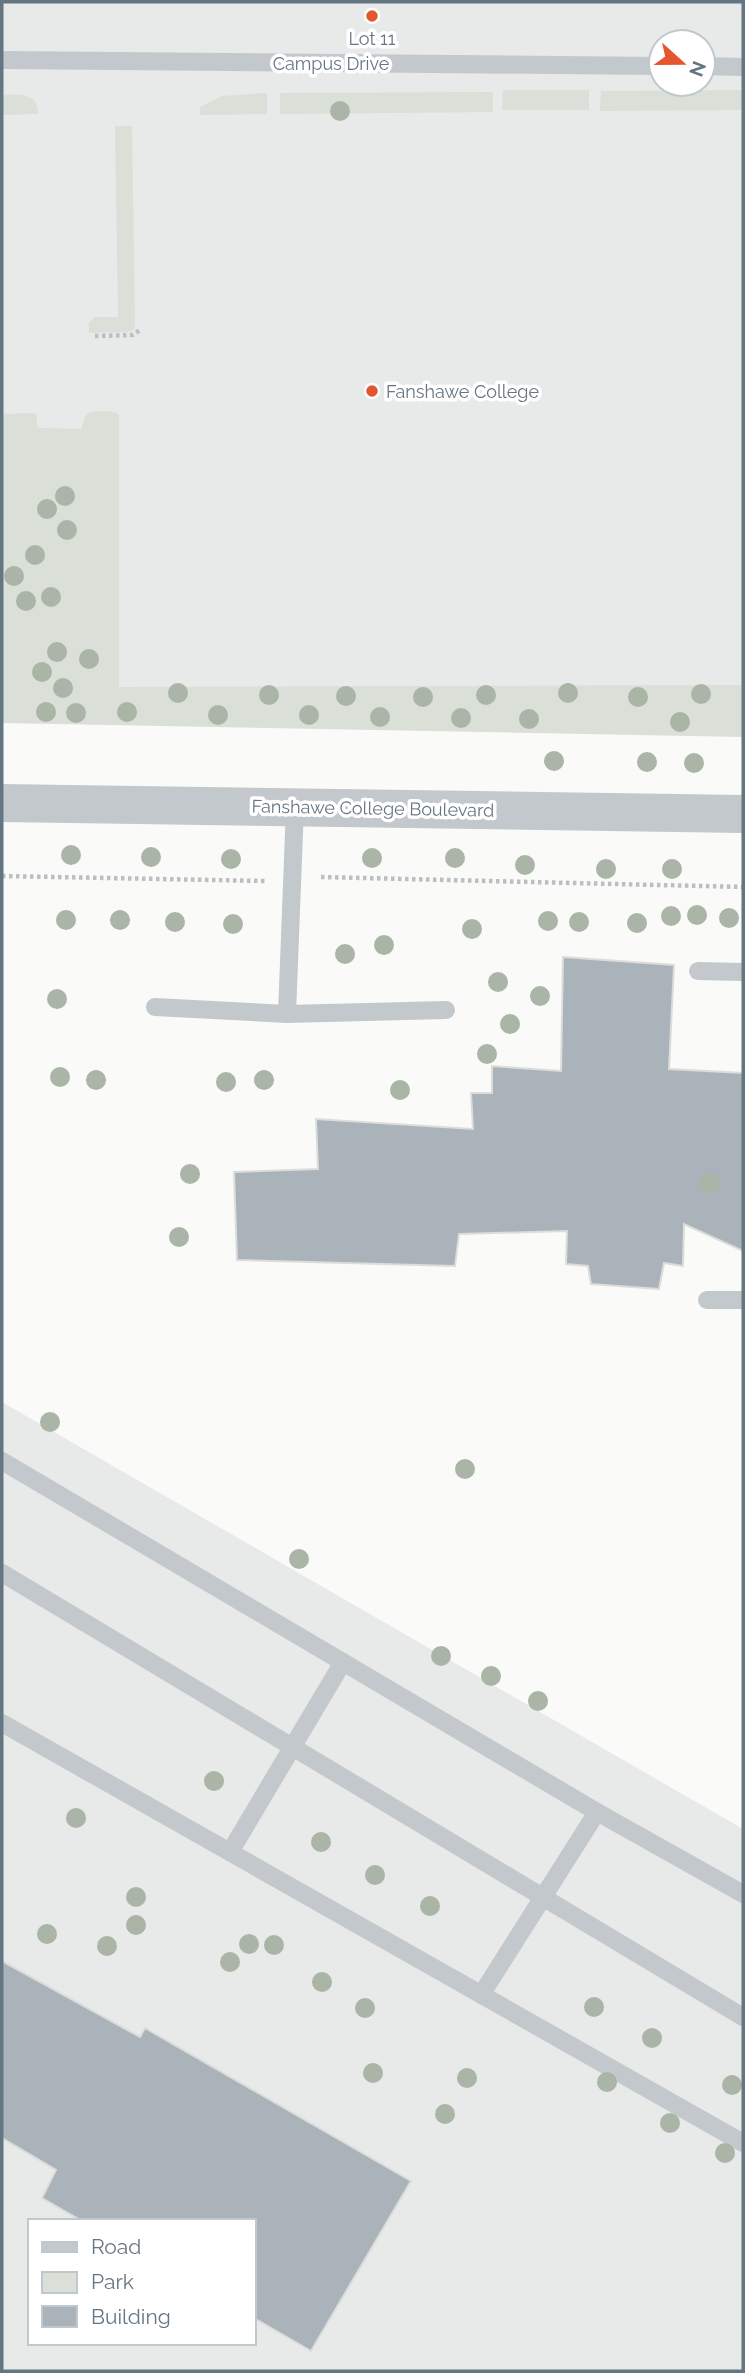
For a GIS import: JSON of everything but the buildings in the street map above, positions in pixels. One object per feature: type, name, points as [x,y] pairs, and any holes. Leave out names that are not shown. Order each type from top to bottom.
[{"type":"street","name":"Fanshawe College Boulevard","points":[[2,803],[743,814]]},
{"type":"lane","name":"Campus Drive","points":[[2,60],[647,66]]},
{"type":"lane","points":[[717,66],[743,67]]},
{"type":"lane","points":[[287,1014],[295,807]]},
{"type":"lane","points":[[698,971],[743,972]]},
{"type":"lane","points":[[155,1007],[287,1014],[446,1010]]},
{"type":"lane","points":[[707,1300],[743,1300]]},
{"type":"lane","points":[[2,1461],[597,1812],[743,1894]]},
{"type":"lane","points":[[2,1573],[743,2017]]},
{"type":"lane","points":[[230,1852],[343,1662]]},
{"type":"lane","points":[[2,1723],[743,2143]]},
{"type":"lane","points":[[481,1995],[597,1812]]},
{"type":"path","points":[[95,336],[133,335],[141,330]]},
{"type":"path","points":[[2,876],[273,881]]},
{"type":"path","points":[[309,877],[743,887]]},
{"type":"shaded area","name":"Fanshawe College","points":[[2,2],[743,2],[743,714],[2,698]]},
{"type":"shaded area","points":[[2,1402],[743,1829],[743,2371],[2,2371]]},
{"type":"green space","points":[[503,90],[589,90],[589,110],[502,110]]},
{"type":"green space","points":[[717,90],[743,90],[743,110],[600,111],[601,91],[647,91],[647,98],[717,98]]},
{"type":"green space","points":[[493,92],[493,112],[280,114],[280,93]]},
{"type":"green space","points":[[267,93],[267,114],[200,115],[200,107],[222,96]]},
{"type":"green space","points":[[2,95],[31,98],[38,114],[2,115]]},
{"type":"green space","points":[[115,126],[132,126],[135,326],[128,332],[89,333],[89,323],[95,317],[118,317]]},
{"type":"green space","points":[[108,411],[119,414],[119,687],[743,685],[743,737],[2,723],[2,414],[36,413],[38,428],[81,429],[88,413]]},
{"type":"place","name":"Lot 11","points":[[372,16]]},
{"type":"place","name":"Fanshawe College","points":[[372,391]]}]
